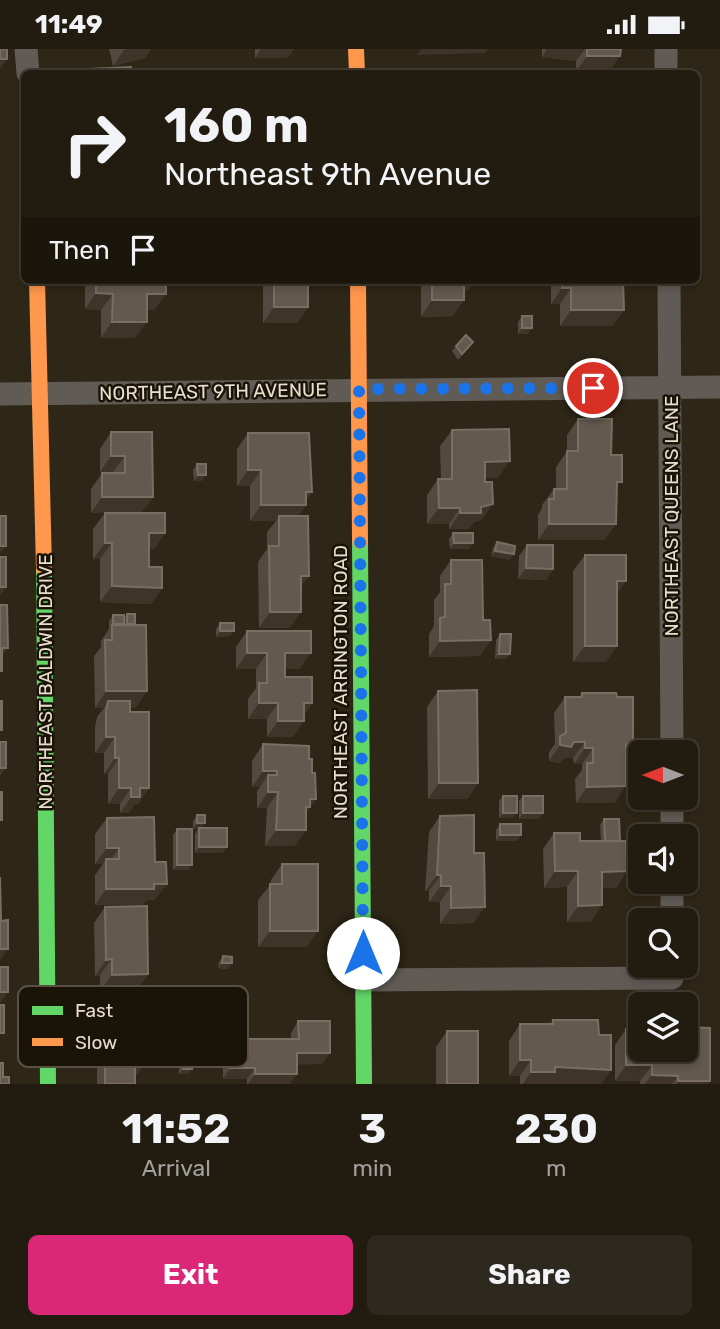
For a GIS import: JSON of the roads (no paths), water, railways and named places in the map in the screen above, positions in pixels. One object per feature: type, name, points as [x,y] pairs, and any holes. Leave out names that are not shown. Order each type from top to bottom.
[{"type":"street","points":[[26,49],[28,70]]},
{"type":"street","points":[[356,49],[356,70]]},
{"type":"street","points":[[666,49],[666,70]]},
{"type":"street","name":"NORTHEAST BALDWIN DRIVE","points":[[37,284],[42,393],[47,986]]},
{"type":"street","name":"NORTHEAST ARRINGTON ROAD","points":[[358,284],[364,1084]]},
{"type":"street","name":"NORTHEAST QUEENS LANE","points":[[669,284],[671,740]]},
{"type":"street","name":"NORTHEAST 9TH AVENUE","points":[[0,394],[720,387]]},
{"type":"street","points":[[363,980],[628,973]]}]
